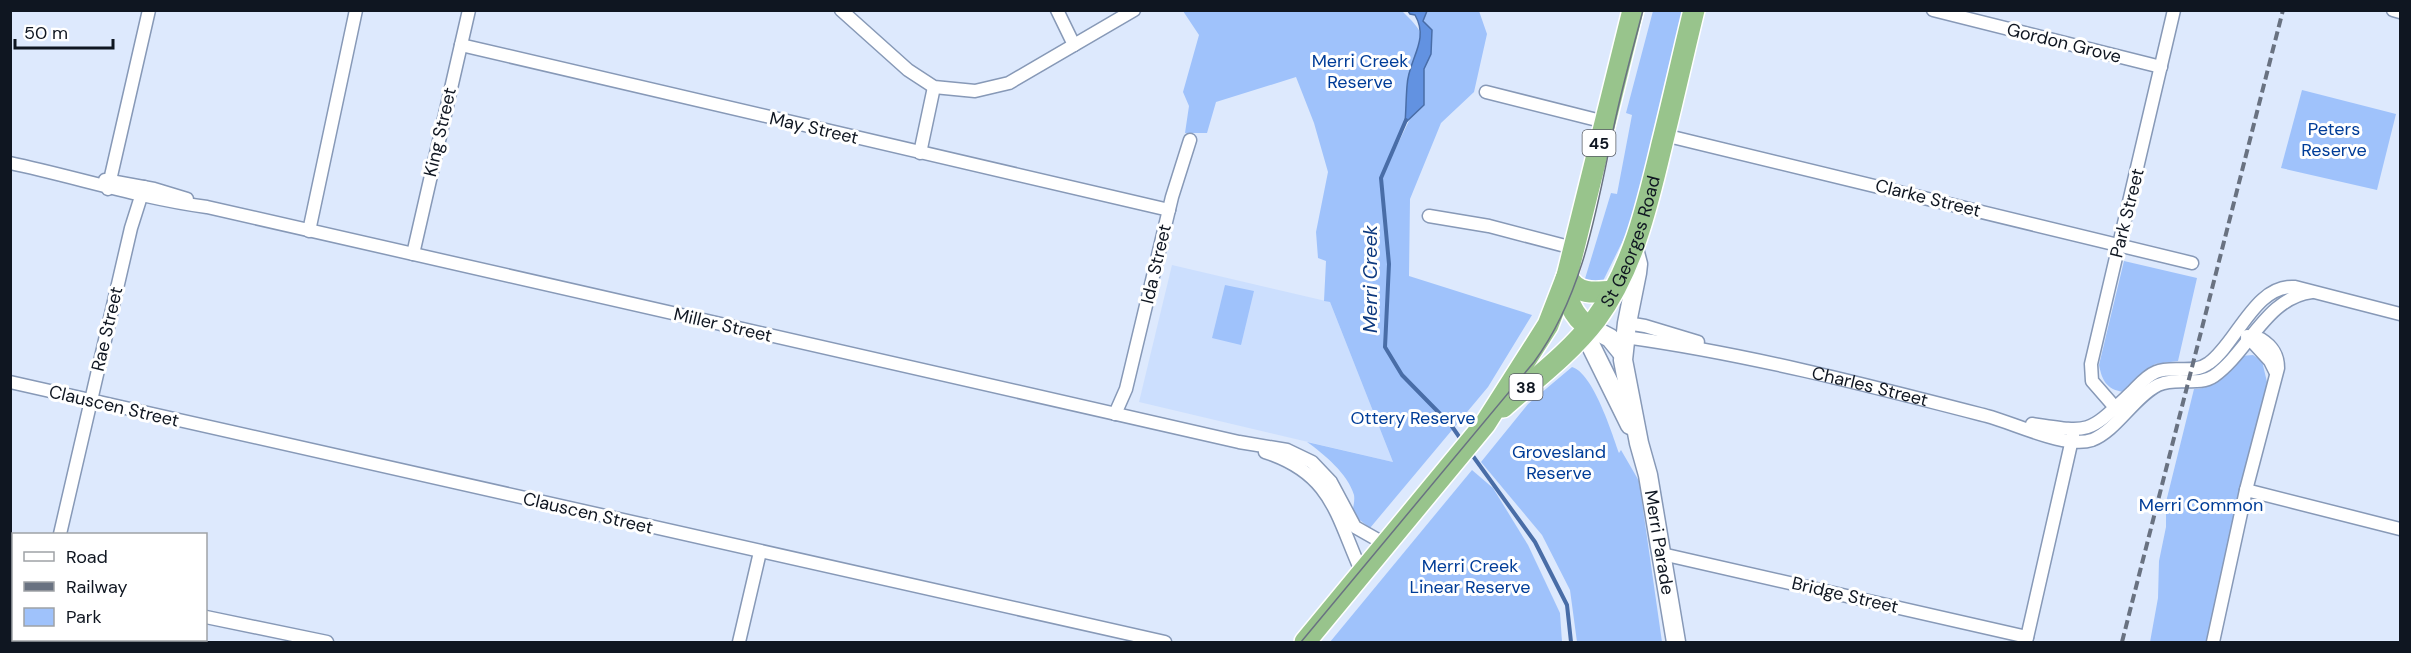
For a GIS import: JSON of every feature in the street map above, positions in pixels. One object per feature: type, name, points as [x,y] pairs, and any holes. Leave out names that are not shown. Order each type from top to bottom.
[{"type":"highway","name":"St Georges Road","points":[[1305,642],[1485,424],[1552,317],[1567,276],[1633,10]]},
{"type":"highway","name":"St Georges Road","points":[[1485,424],[1568,350],[1589,327],[1613,291],[1633,246],[1649,197],[1694,10]]},
{"type":"highway","points":[[1567,276],[1580,290],[1613,291]]},
{"type":"highway","points":[[1567,276],[1569,301],[1577,318],[1589,327]]},
{"type":"highway","points":[[1536,344],[1570,325],[1589,327]]},
{"type":"main road","points":[[1625,338],[1638,264],[1633,246]]},
{"type":"main road","name":"Charles Street","points":[[1589,327],[1625,338]]},
{"type":"main road","name":"Merri Parade","points":[[1589,327],[1589,342],[1639,443]]},
{"type":"main road","name":"Merri Parade","points":[[1625,338],[1639,443],[1648,475],[1676,642]]},
{"type":"street","points":[[109,184],[149,10]]},
{"type":"street","points":[[309,231],[356,10]]},
{"type":"street","name":"King Street","points":[[412,254],[470,10]]},
{"type":"street","points":[[841,10],[908,70],[934,87],[975,91],[1009,83],[1134,10]]},
{"type":"street","points":[[1057,10],[1074,45]]},
{"type":"street","name":"Gordon Grove","points":[[1933,10],[2161,68]]},
{"type":"street","name":"Park Street","points":[[2118,411],[2096,386],[2091,370],[2174,10]]},
{"type":"street","points":[[2393,10],[2400,12]]},
{"type":"street","name":"May Street","points":[[460,45],[1169,210]]},
{"type":"street","points":[[920,153],[934,87]]},
{"type":"street","points":[[1486,93],[1605,122]]},
{"type":"street","name":"Clarke Street","points":[[1664,135],[2192,263]]},
{"type":"street","name":"Ida Street","points":[[1120,415],[1169,210],[1190,140]]},
{"type":"street","name":"Miller Street","points":[[10,163],[1239,442],[1287,450],[1312,462],[1331,482],[1355,527],[1385,544]]},
{"type":"street","name":"Rae Street","points":[[60,533],[139,191]]},
{"type":"street","points":[[1429,216],[1489,226],[1573,248]]},
{"type":"street","points":[[2027,640],[2072,436],[2084,441],[2097,437],[2151,375],[2168,369],[2192,369],[2204,366],[2212,360],[2260,303],[2276,290],[2290,287],[2400,314]]},
{"type":"street","points":[[2275,310],[2276,290]]},
{"type":"street","points":[[2118,411],[2163,382],[2200,381],[2212,377],[2275,310],[2296,296],[2312,292]]},
{"type":"street","points":[[2244,321],[2249,340]]},
{"type":"street","name":"Charles Street","points":[[1625,338],[1739,355],[2001,419],[2057,439],[2072,436]]},
{"type":"street","points":[[2213,642],[2246,490],[2278,362],[2273,349],[2261,339],[2239,339],[2226,344]]},
{"type":"street","name":"Clauscen Street","points":[[10,382],[1165,642]]},
{"type":"street","name":"Miller Street","points":[[1239,442],[1289,461],[1321,486],[1336,509],[1362,573]]},
{"type":"street","points":[[2246,490],[2400,529]]},
{"type":"street","points":[[739,642],[760,552]]},
{"type":"street","name":"Bridge Street","points":[[1662,554],[2027,640]]},
{"type":"street","points":[[207,617],[311,641],[327,642]]},
{"type":"shaded area","points":[[1408,11],[1427,11],[1423,21],[1432,30],[1431,54],[1424,69],[1424,105],[1405,123],[1408,76],[1420,33],[1415,15]]},
{"type":"shaded area","points":[[1172,265],[1330,302],[1393,462],[1139,402]]},
{"type":"green space","points":[[1183,11],[1402,11],[1420,32],[1424,48],[1424,64],[1415,98],[1389,162],[1419,100],[1430,33],[1419,11],[1479,11],[1487,34],[1474,92],[1441,123],[1410,199],[1409,276],[1532,315],[1488,387],[1370,528],[1352,514],[1354,495],[1347,480],[1328,459],[1307,442],[1393,462],[1330,302],[1324,301],[1326,261],[1318,258],[1316,232],[1328,172],[1314,123],[1296,77],[1216,102],[1207,133],[1185,133],[1189,106],[1183,92],[1199,35]]},
{"type":"green space","points":[[1653,11],[1686,11],[1635,216],[1603,281],[1598,284],[1584,282],[1611,193],[1617,194],[1632,115],[1626,113]]},
{"type":"green space","name":"Peters Reserve","points":[[2302,90],[2396,114],[2377,190],[2281,168]]},
{"type":"green space","points":[[2124,261],[2197,278],[2178,361],[2155,364],[2123,392],[2112,389],[2106,383],[2099,365]]},
{"type":"green space","points":[[1225,285],[1254,291],[1241,345],[1212,338]]},
{"type":"green space","name":"Merri Common","points":[[2253,355],[2262,361],[2267,382],[2206,642],[2150,642],[2158,598],[2159,561],[2166,527],[2166,502],[2194,389],[2215,383],[2241,356]]},
{"type":"green space","name":"Grovesland Reserve","points":[[1572,367],[1587,380],[1607,419],[1619,453],[1621,450],[1639,481],[1662,642],[1577,642],[1570,590],[1542,535],[1481,462],[1528,404]]},
{"type":"green space","name":"Merri Creek Linear Reserve","points":[[1472,470],[1493,488],[1528,545],[1560,613],[1562,642],[1330,642]]},
{"type":"waterway","name":"Merri Creek","points":[[1406,120],[1381,178],[1389,264],[1385,347],[1402,375],[1451,425],[1462,441]]},
{"type":"waterway","name":"Merri Creek","points":[[1470,452],[1535,542],[1567,605],[1571,642]]},
{"type":"tram line","points":[[1301,642],[1534,362],[1551,336],[1577,279],[1586,249],[1620,97],[1643,10]]},
{"type":"railway","points":[[2122,642],[2283,10]]},
{"type":"park label","name":"Merri Creek Reserve","points":[[1360,71]]},
{"type":"park label","name":"Ottery Reserve","points":[[1413,418]]}]
